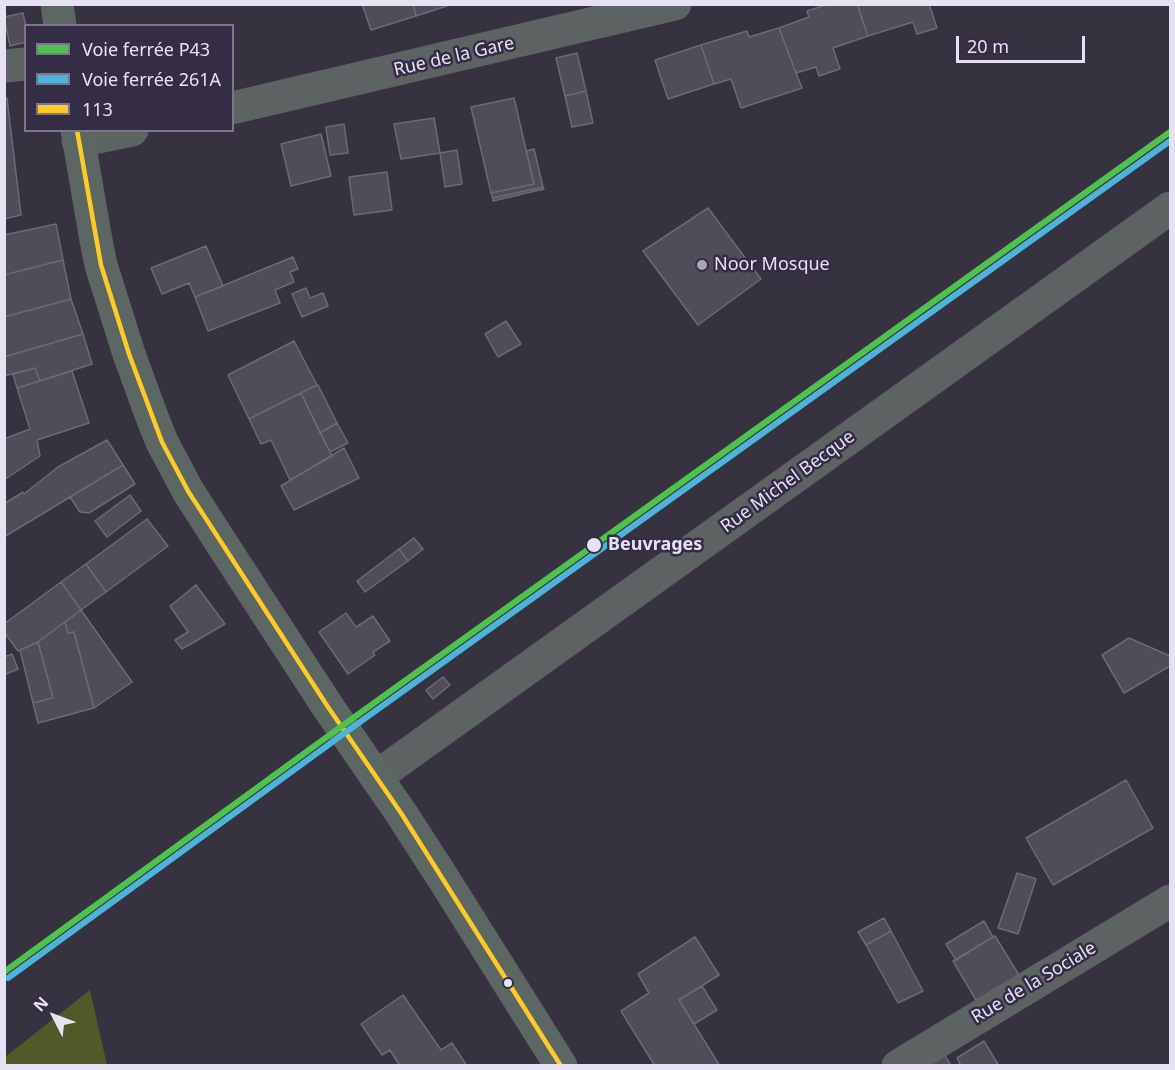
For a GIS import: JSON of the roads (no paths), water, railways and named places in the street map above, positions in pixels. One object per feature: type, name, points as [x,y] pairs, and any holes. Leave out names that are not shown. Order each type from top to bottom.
[{"type":"street","points":[[57,4],[60,24]]},
{"type":"street","name":"Rue de la Gare","points":[[234,108],[675,4]]},
{"type":"street","points":[[4,66],[24,64]]},
{"type":"street","points":[[114,132],[78,136],[101,265],[132,364],[162,442],[188,490],[220,541],[443,878],[561,1065]]},
{"type":"street","name":"Rue Michel Becque","points":[[376,777],[1170,208]]},
{"type":"street","name":"Rue de la Sociale","points":[[898,1065],[1170,901]]},
{"type":"rail line","name":"P43","points":[[4,972],[342,726],[1170,132]]},
{"type":"rail line","name":"261A","points":[[8,978],[346,732],[1170,141]]},
{"type":"place","name":"Noor Mosque","points":[[702,265]]},
{"type":"place","name":"Beuvrages","points":[[594,545]]}]
